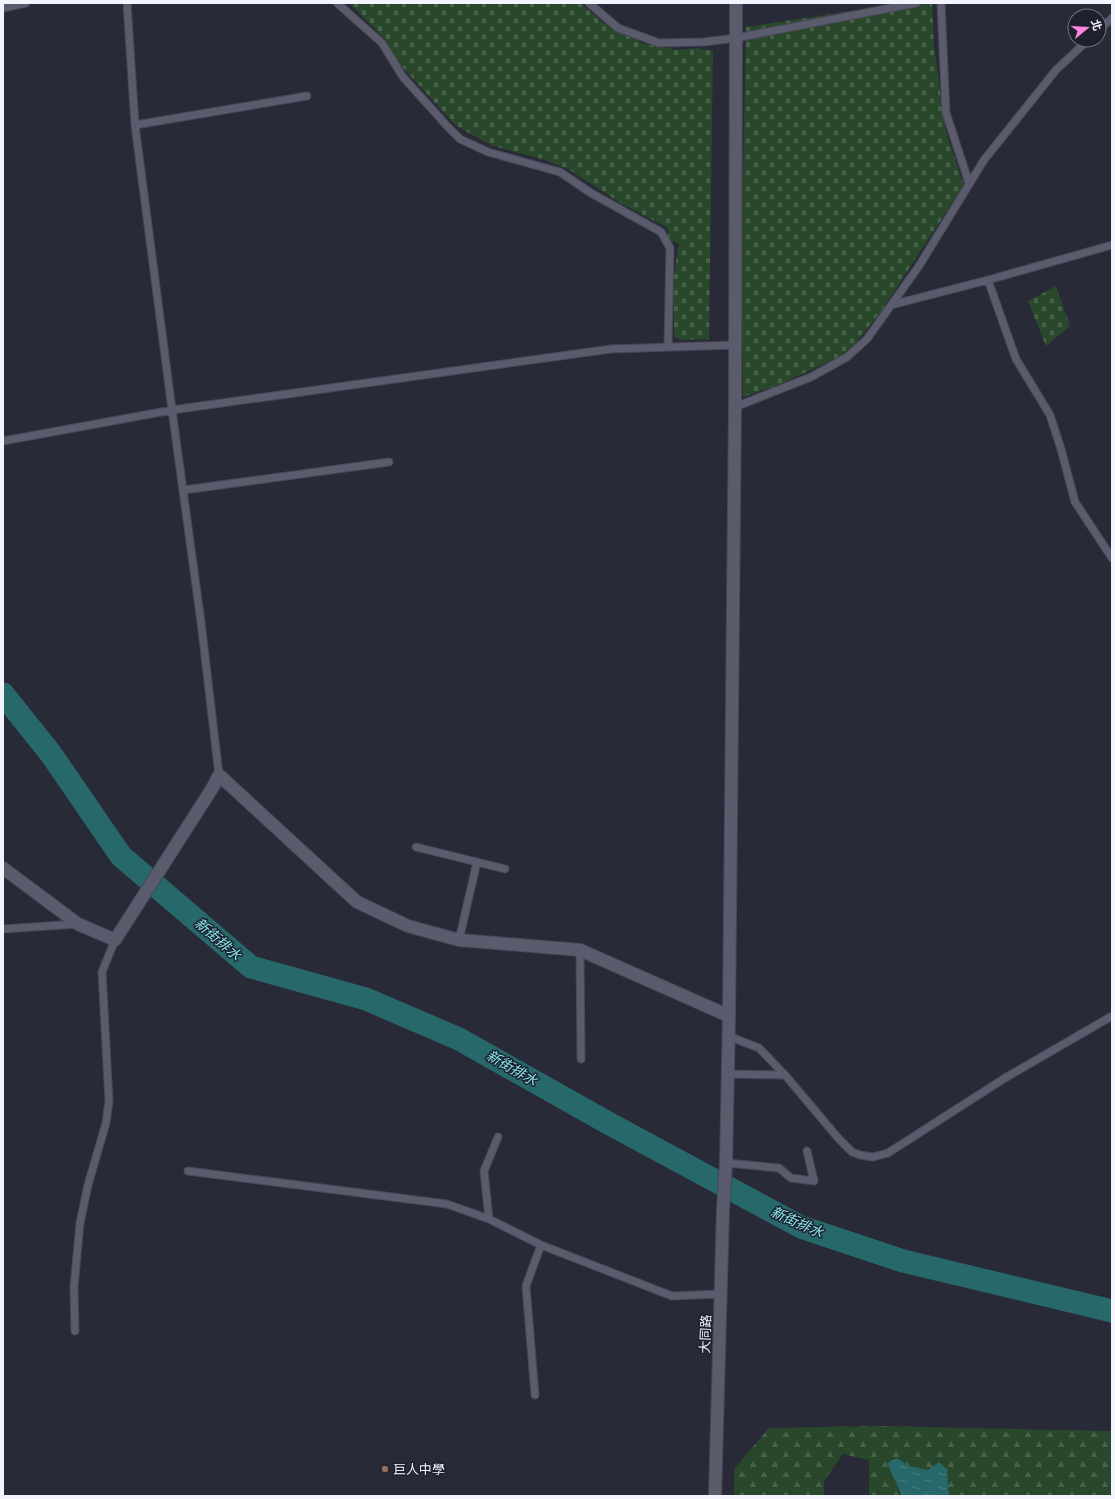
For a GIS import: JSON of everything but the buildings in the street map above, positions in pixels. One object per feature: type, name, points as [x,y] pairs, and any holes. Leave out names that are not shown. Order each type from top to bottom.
[{"type":"street","name":"大同路","points":[[715,1496],[729,1016],[735,406],[736,3]]},
{"type":"street","points":[[3,868],[78,924],[115,940],[214,787],[219,775],[357,902],[408,926],[459,940],[580,950],[729,1016]]},
{"type":"lane","points":[[3,8],[26,3]]},
{"type":"lane","points":[[127,3],[135,125],[172,410],[184,490],[219,775]]},
{"type":"lane","points":[[337,3],[382,43],[404,77],[460,139],[488,152],[560,172],[591,193],[661,232],[670,248],[668,346]]},
{"type":"lane","points":[[589,3],[618,28],[659,43],[704,42],[736,38],[916,3]]},
{"type":"lane","points":[[941,3],[946,113],[969,183]]},
{"type":"lane","points":[[735,406],[811,376],[847,357],[867,339],[919,266],[984,160],[1056,70],[1079,48]]},
{"type":"lane","points":[[135,125],[307,96]]},
{"type":"lane","points":[[892,305],[988,280],[1112,244]]},
{"type":"lane","points":[[988,280],[1016,359],[1050,415],[1074,502],[1112,558]]},
{"type":"lane","points":[[3,441],[172,410],[611,349],[735,345]]},
{"type":"lane","points":[[184,490],[389,462]]},
{"type":"lane","points":[[416,847],[505,869]]},
{"type":"lane","points":[[459,940],[477,862]]},
{"type":"lane","points":[[3,930],[78,924]]},
{"type":"lane","points":[[75,1331],[74,1287],[80,1223],[88,1185],[106,1123],[109,1101],[102,972],[115,940]]},
{"type":"lane","points":[[580,950],[581,1059]]},
{"type":"lane","points":[[728,1036],[760,1048],[852,1152],[873,1157],[888,1153],[1005,1078],[1112,1016]]},
{"type":"lane","points":[[727,1074],[785,1075]]},
{"type":"lane","points":[[489,1220],[484,1171],[498,1137]]},
{"type":"lane","points":[[725,1168],[779,1168],[791,1178],[814,1181],[807,1151]]},
{"type":"lane","points":[[188,1171],[447,1204],[489,1220],[541,1245],[672,1296],[720,1294]]},
{"type":"lane","points":[[535,1396],[526,1286],[541,1245]]},
{"type":"green space","points":[[349,3],[580,3],[604,23],[642,43],[678,50],[697,48],[713,51],[709,339],[680,340],[674,336],[673,280],[679,243],[668,240],[668,228],[622,204],[568,169],[542,159],[493,146],[456,126],[396,60],[387,41]]},
{"type":"green space","points":[[904,3],[932,3],[934,47],[946,132],[964,185],[882,310],[854,345],[838,357],[781,384],[743,397],[741,280],[746,27]]},
{"type":"green space","points":[[1056,286],[1070,326],[1046,346],[1028,301]]},
{"type":"green space","points":[[875,1426],[1112,1431],[1112,1496],[949,1496],[949,1490],[939,1462],[928,1470],[909,1466],[897,1458],[887,1463],[902,1496],[869,1496],[869,1460],[843,1454],[824,1481],[824,1496],[734,1496],[734,1469],[769,1428]]},
{"type":"water","points":[[897,1458],[909,1466],[928,1470],[939,1462],[947,1469],[949,1496],[902,1496],[887,1463]]},
{"type":"waterway","name":"新街排水","points":[[3,694],[51,754],[121,856],[251,967],[366,999],[459,1039],[610,1124],[801,1227],[903,1261],[1112,1311]]},
{"type":"place","name":"巨人中學","points":[[385,1469]]}]
